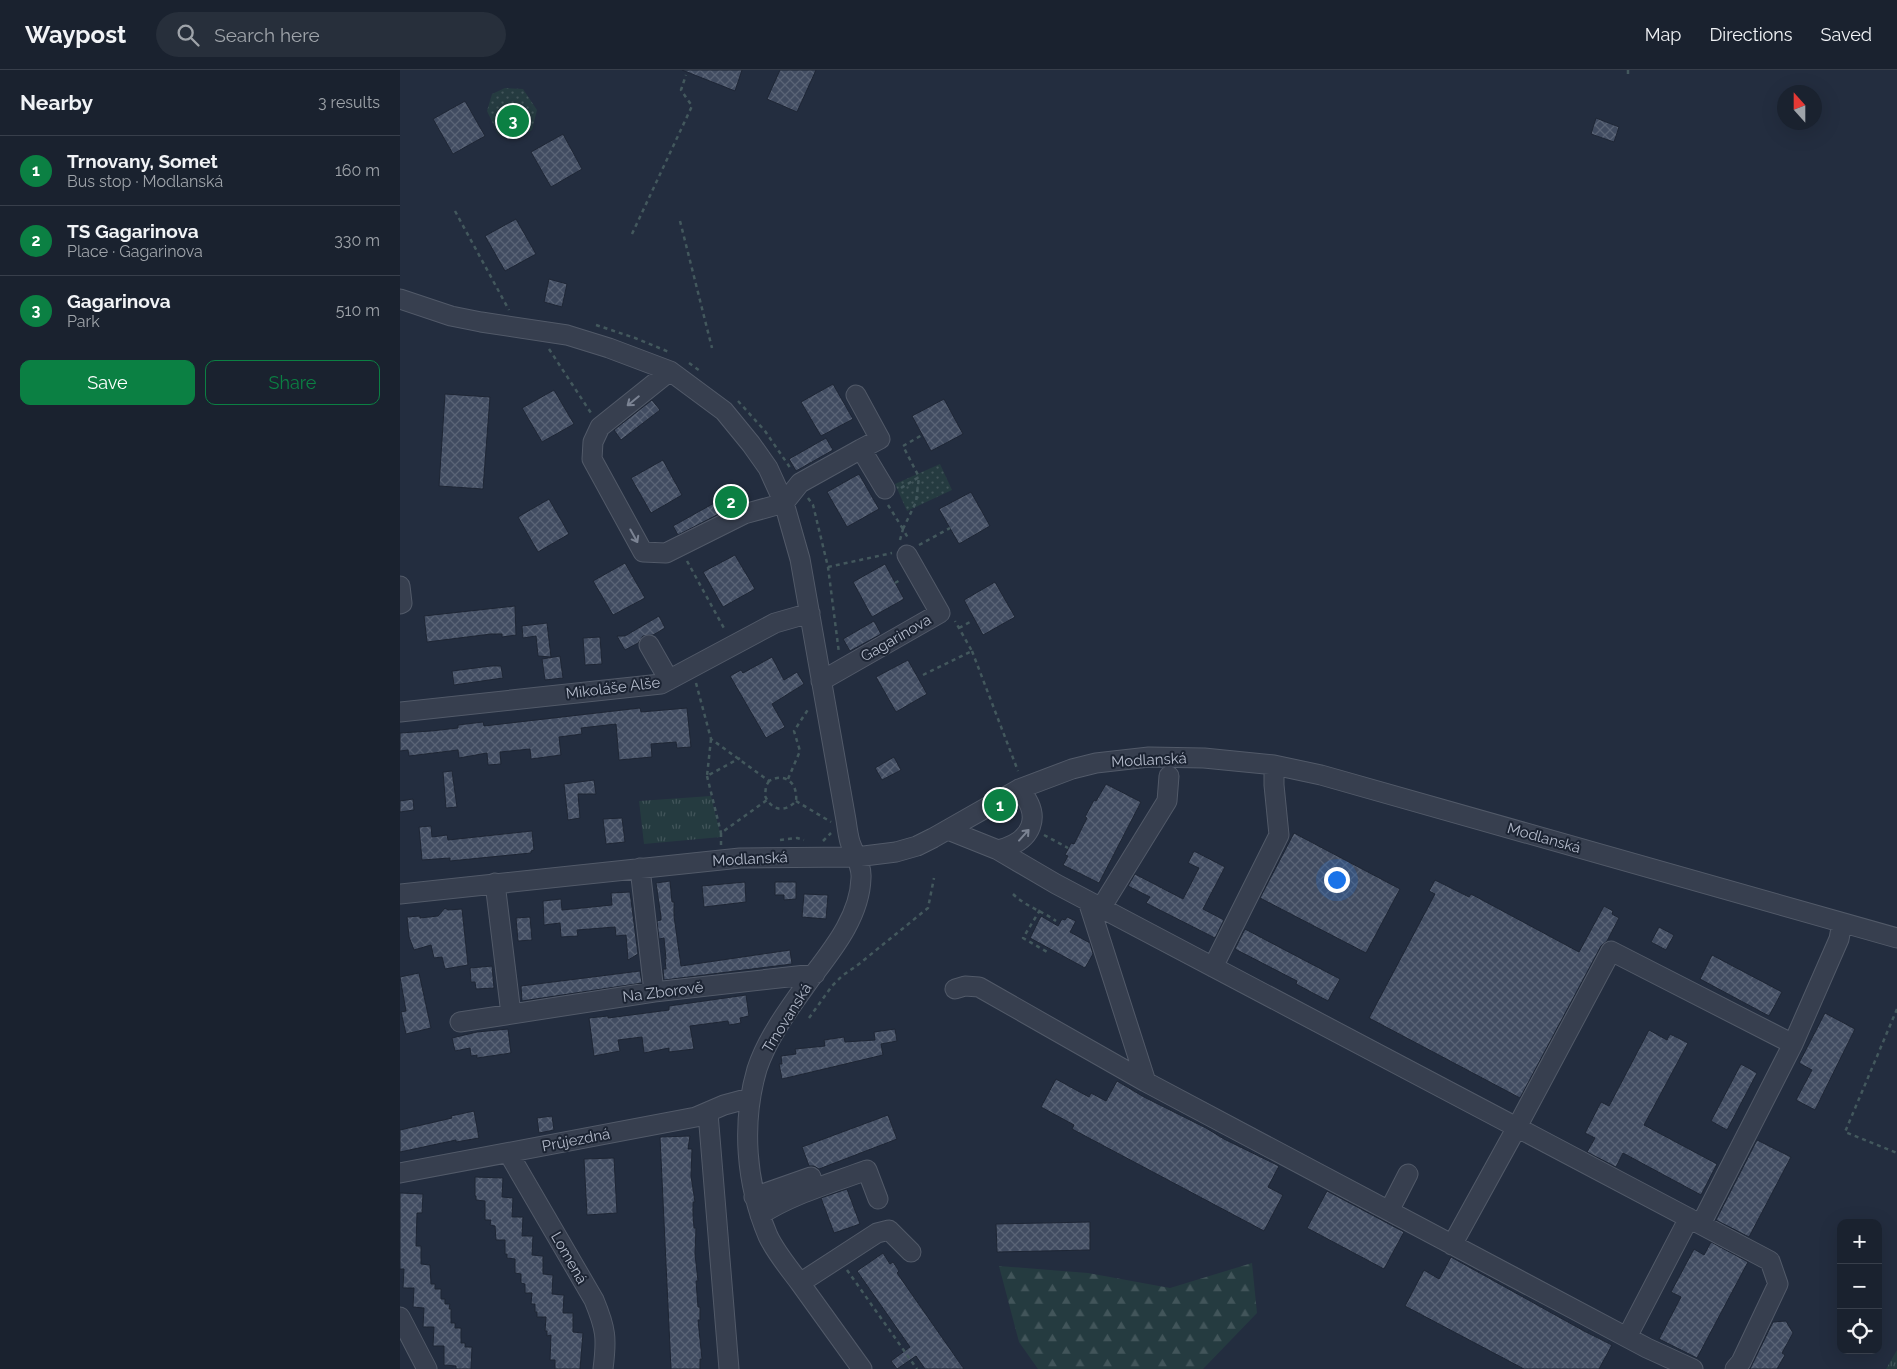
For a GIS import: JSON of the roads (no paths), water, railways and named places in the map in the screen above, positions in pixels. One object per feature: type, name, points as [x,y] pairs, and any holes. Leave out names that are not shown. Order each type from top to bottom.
[{"type":"street","points":[[400,299],[451,316],[567,335],[609,348],[675,361],[724,411],[751,444],[768,468],[784,503],[800,559],[846,820],[850,841],[856,857]]},
{"type":"street","points":[[675,361],[600,427],[592,442],[592,459],[643,552],[666,553],[744,514],[784,503],[800,483],[880,439],[856,395]]},
{"type":"street","points":[[861,449],[892,489]]},
{"type":"street","name":"Gagarinova","points":[[821,681],[940,613],[904,549]]},
{"type":"street","points":[[400,586],[402,603],[400,604]]},
{"type":"street","name":"Mikoláše Alše","points":[[400,712],[661,684],[775,623],[810,613]]},
{"type":"street","points":[[648,645],[669,680]]},
{"type":"street","name":"Modlanská","points":[[400,894],[740,858],[876,856],[917,846],[1021,788],[1072,769],[1096,763],[1149,757],[1230,759],[1274,765],[1321,775],[1897,938]]},
{"type":"street","points":[[1213,967],[1279,835],[1274,765]]},
{"type":"street","points":[[1094,904],[1167,801],[1169,776]]},
{"type":"street","points":[[998,850],[1010,847],[1021,840],[1030,830],[1032,820],[1031,806],[1021,788]]},
{"type":"street","points":[[948,830],[998,850],[1094,904],[1770,1260],[1778,1284],[1741,1362],[1735,1369]]},
{"type":"street","name":"Trnovanská","points":[[856,857],[861,877],[859,894],[853,913],[838,941],[796,999],[767,1047],[758,1068],[750,1098],[748,1148],[757,1206],[769,1238],[862,1369]]},
{"type":"street","points":[[640,868],[654,992]]},
{"type":"street","points":[[496,884],[511,1014]]},
{"type":"street","points":[[1094,904],[1146,1082]]},
{"type":"street","points":[[1627,1337],[1695,1221],[1793,1044],[1839,939],[1842,923]]},
{"type":"street","points":[[1452,1245],[1612,951],[1793,1044]]},
{"type":"street","name":"Na Zborově","points":[[460,1022],[654,992],[815,974]]},
{"type":"street","points":[[955,989],[965,986],[979,987],[1146,1082],[1627,1337],[1693,1369]]},
{"type":"street","name":"Průjezdná","points":[[400,1173],[509,1154],[696,1117],[724,1105],[750,1098]]},
{"type":"street","points":[[708,1113],[729,1369]]},
{"type":"street","name":"Lomená","points":[[509,1154],[602,1320],[606,1343],[602,1369]]},
{"type":"street","points":[[757,1206],[769,1209],[816,1188],[867,1170],[878,1199]]},
{"type":"street","points":[[1389,1211],[1408,1174]]},
{"type":"street","points":[[757,1206],[811,1178]]},
{"type":"street","points":[[800,1283],[877,1233],[889,1230],[911,1252]]},
{"type":"street","points":[[400,1317],[427,1369]]},
{"type":"place","name":"Gagarinova","points":[[513,121]]},
{"type":"place","name":"TS Gagarinova","points":[[731,502]]},
{"type":"place","name":"Trnovany, Somet","points":[[1000,805]]}]
